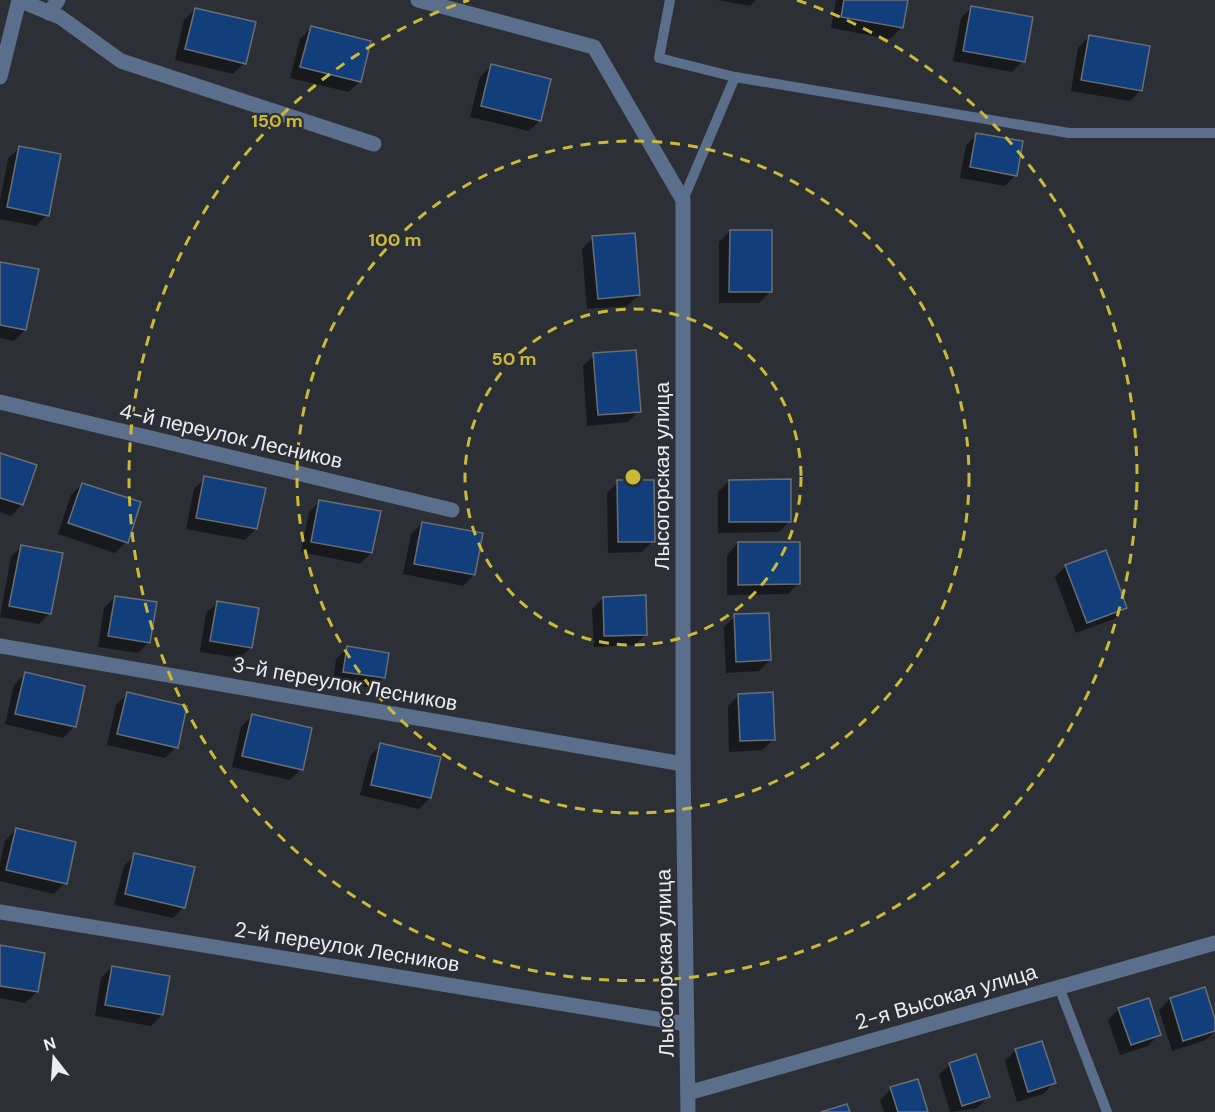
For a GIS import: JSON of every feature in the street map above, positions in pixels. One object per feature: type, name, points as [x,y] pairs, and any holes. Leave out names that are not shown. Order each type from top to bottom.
[{"type":"street","points":[[0,78],[19,0],[60,17],[121,61],[374,144]]},
{"type":"street","points":[[49,13],[58,0]]},
{"type":"street","points":[[418,0],[594,47],[683,200]]},
{"type":"street","name":"Лысогорская улица","points":[[683,200],[683,764],[688,1112]]},
{"type":"street","name":"4-й переулок Лесников","points":[[0,402],[452,510]]},
{"type":"street","name":"3-й переулок Лесников","points":[[0,646],[683,764]]},
{"type":"street","name":"2-й переулок Лесников","points":[[0,912],[687,1024]]},
{"type":"street","name":"2-я Высокая улица","points":[[688,1093],[1215,943]]},
{"type":"lane","points":[[670,0],[659,58],[735,77],[1068,133],[1215,133]]},
{"type":"lane","points":[[683,200],[735,77]]},
{"type":"lane","points":[[1059,987],[1107,1112]]},
{"type":"building","points":[[844,0],[908,0],[903,28],[841,17]]},
{"type":"building","points":[[971,6],[1033,17],[1025,62],[963,51]]},
{"type":"building","points":[[195,8],[256,22],[246,64],[185,49]]},
{"type":"building","points":[[311,26],[371,41],[361,82],[300,67]]},
{"type":"building","points":[[1089,35],[1150,46],[1142,91],[1081,80]]},
{"type":"building","points":[[491,64],[551,79],[541,121],[481,106]]},
{"type":"building","points":[[976,133],[1023,141],[1017,176],[970,167]]},
{"type":"building","points":[[19,146],[61,154],[49,216],[7,207]]},
{"type":"building","points":[[730,230],[772,230],[772,292],[729,292]]},
{"type":"building","points":[[635,233],[640,295],[598,299],[592,236]]},
{"type":"building","points":[[0,262],[39,269],[26,330],[0,325]]},
{"type":"building","points":[[636,350],[641,412],[598,415],[593,353]]},
{"type":"building","points":[[0,453],[37,465],[23,505],[0,498]]},
{"type":"building","points":[[204,476],[266,488],[257,529],[196,518]]},
{"type":"building","points":[[791,479],[791,522],[729,522],[729,480]]},
{"type":"building","points":[[617,480],[654,480],[655,542],[618,542]]},
{"type":"building","points":[[82,483],[141,502],[128,543],[68,523]]},
{"type":"building","points":[[319,500],[381,511],[372,553],[311,542]]},
{"type":"building","points":[[422,522],[483,533],[475,575],[414,564]]},
{"type":"building","points":[[738,542],[800,542],[800,584],[738,585]]},
{"type":"building","points":[[21,545],[63,553],[51,614],[9,606]]},
{"type":"building","points":[[1106,550],[1127,608],[1087,623],[1065,565]]},
{"type":"building","points":[[646,595],[647,635],[604,636],[603,597]]},
{"type":"building","points":[[115,596],[157,602],[150,643],[108,636]]},
{"type":"building","points":[[217,601],[259,608],[252,648],[210,641]]},
{"type":"building","points":[[769,613],[771,660],[736,662],[734,614]]},
{"type":"building","points":[[347,646],[389,653],[385,678],[343,672]]},
{"type":"building","points":[[25,672],[85,686],[76,727],[15,714]]},
{"type":"building","points":[[127,692],[187,706],[178,748],[117,734]]},
{"type":"building","points":[[773,692],[775,740],[740,741],[738,694]]},
{"type":"building","points":[[252,714],[312,728],[303,770],[242,756]]},
{"type":"building","points":[[380,743],[441,757],[431,798],[371,785]]},
{"type":"building","points":[[16,828],[76,842],[67,884],[6,870]]},
{"type":"building","points":[[134,853],[195,867],[185,908],[125,894]]},
{"type":"building","points":[[0,945],[45,953],[38,992],[0,986]]},
{"type":"building","points":[[112,966],[170,976],[163,1015],[105,1005]]},
{"type":"building","points":[[1205,987],[1215,1019],[1215,1031],[1183,1041],[1170,998]]},
{"type":"building","points":[[1149,998],[1161,1035],[1131,1045],[1118,1008]]},
{"type":"building","points":[[1042,1041],[1056,1083],[1028,1092],[1015,1049]]},
{"type":"building","points":[[976,1054],[990,1097],[962,1106],[949,1063]]},
{"type":"building","points":[[918,1079],[928,1112],[898,1112],[890,1087]]},
{"type":"building","points":[[847,1104],[850,1112],[821,1112]]}]
